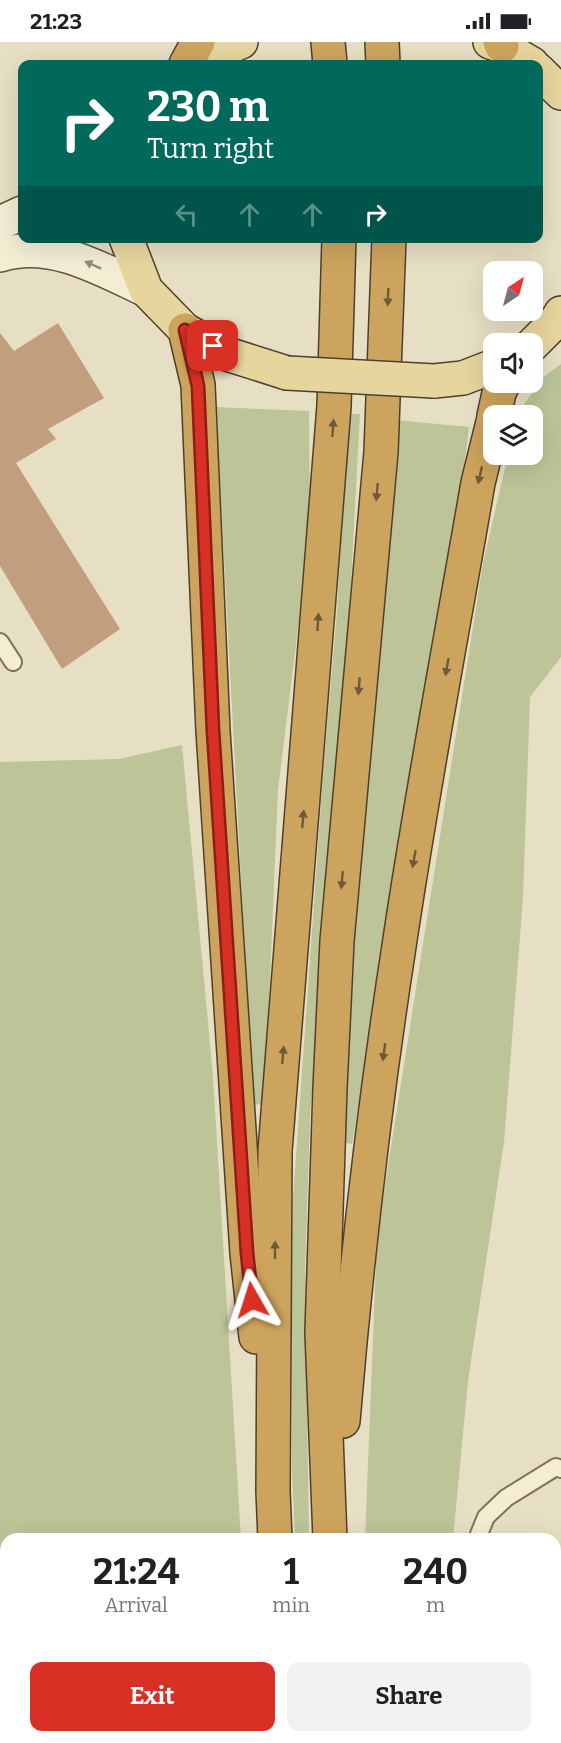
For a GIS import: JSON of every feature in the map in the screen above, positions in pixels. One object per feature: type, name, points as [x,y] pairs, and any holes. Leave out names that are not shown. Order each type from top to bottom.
[{"type":"highway","points":[[188,60],[198,42]]},
{"type":"highway","points":[[328,42],[330,60]]},
{"type":"highway","points":[[382,42],[383,60]]},
{"type":"highway","points":[[275,1533],[275,1151],[333,429],[339,243]]},
{"type":"highway","points":[[332,1533],[322,1332],[330,1088],[337,941],[381,452],[389,243]]},
{"type":"highway","points":[[185,330],[198,386],[213,731],[247,1253],[273,1491]]},
{"type":"highway","points":[[333,1533],[351,1317],[376,1107],[398,952],[483,465]]},
{"type":"main road","points":[[201,60],[242,42]]},
{"type":"main road","points":[[497,43],[525,60]]},
{"type":"main road","points":[[543,74],[561,93]]},
{"type":"main road","points":[[128,243],[146,290],[185,330],[227,354],[287,373],[434,381],[463,378],[483,370]]},
{"type":"main road","points":[[543,334],[559,318]]},
{"type":"street","points":[[543,70],[561,72]]},
{"type":"street","points":[[0,223],[18,215]]},
{"type":"street","points":[[0,255],[13,251],[45,251],[79,259],[146,290]]},
{"type":"lane","points":[[0,642],[13,662]]},
{"type":"lane","points":[[479,1533],[486,1517],[506,1497],[556,1467],[561,1469]]},
{"type":"green space","points":[[561,364],[561,657],[530,697],[523,898],[504,1142],[468,1381],[454,1533],[365,1533],[377,1236],[483,563],[506,465],[543,465],[543,405],[524,405],[532,393],[543,393],[543,377]]},
{"type":"green space","points":[[216,407],[309,411],[310,531],[278,790],[268,1026],[262,1105],[253,1104]]},
{"type":"green space","points":[[348,414],[360,414],[350,599],[310,1119],[305,1270],[309,1533],[295,1533],[292,1470],[292,1212],[337,612]]},
{"type":"green space","points":[[395,420],[469,427],[457,522],[352,1144],[338,1141],[344,1018]]},
{"type":"green space","points":[[182,745],[213,1076],[241,1533],[0,1533],[0,762],[119,759]]},
{"type":"building","points":[[58,323],[104,398],[48,429],[56,439],[16,463],[120,629],[62,669],[0,566],[0,333],[14,351]]},
{"type":"route","points":[[213,346],[185,330],[198,386],[214,754],[252,1300]]}]
